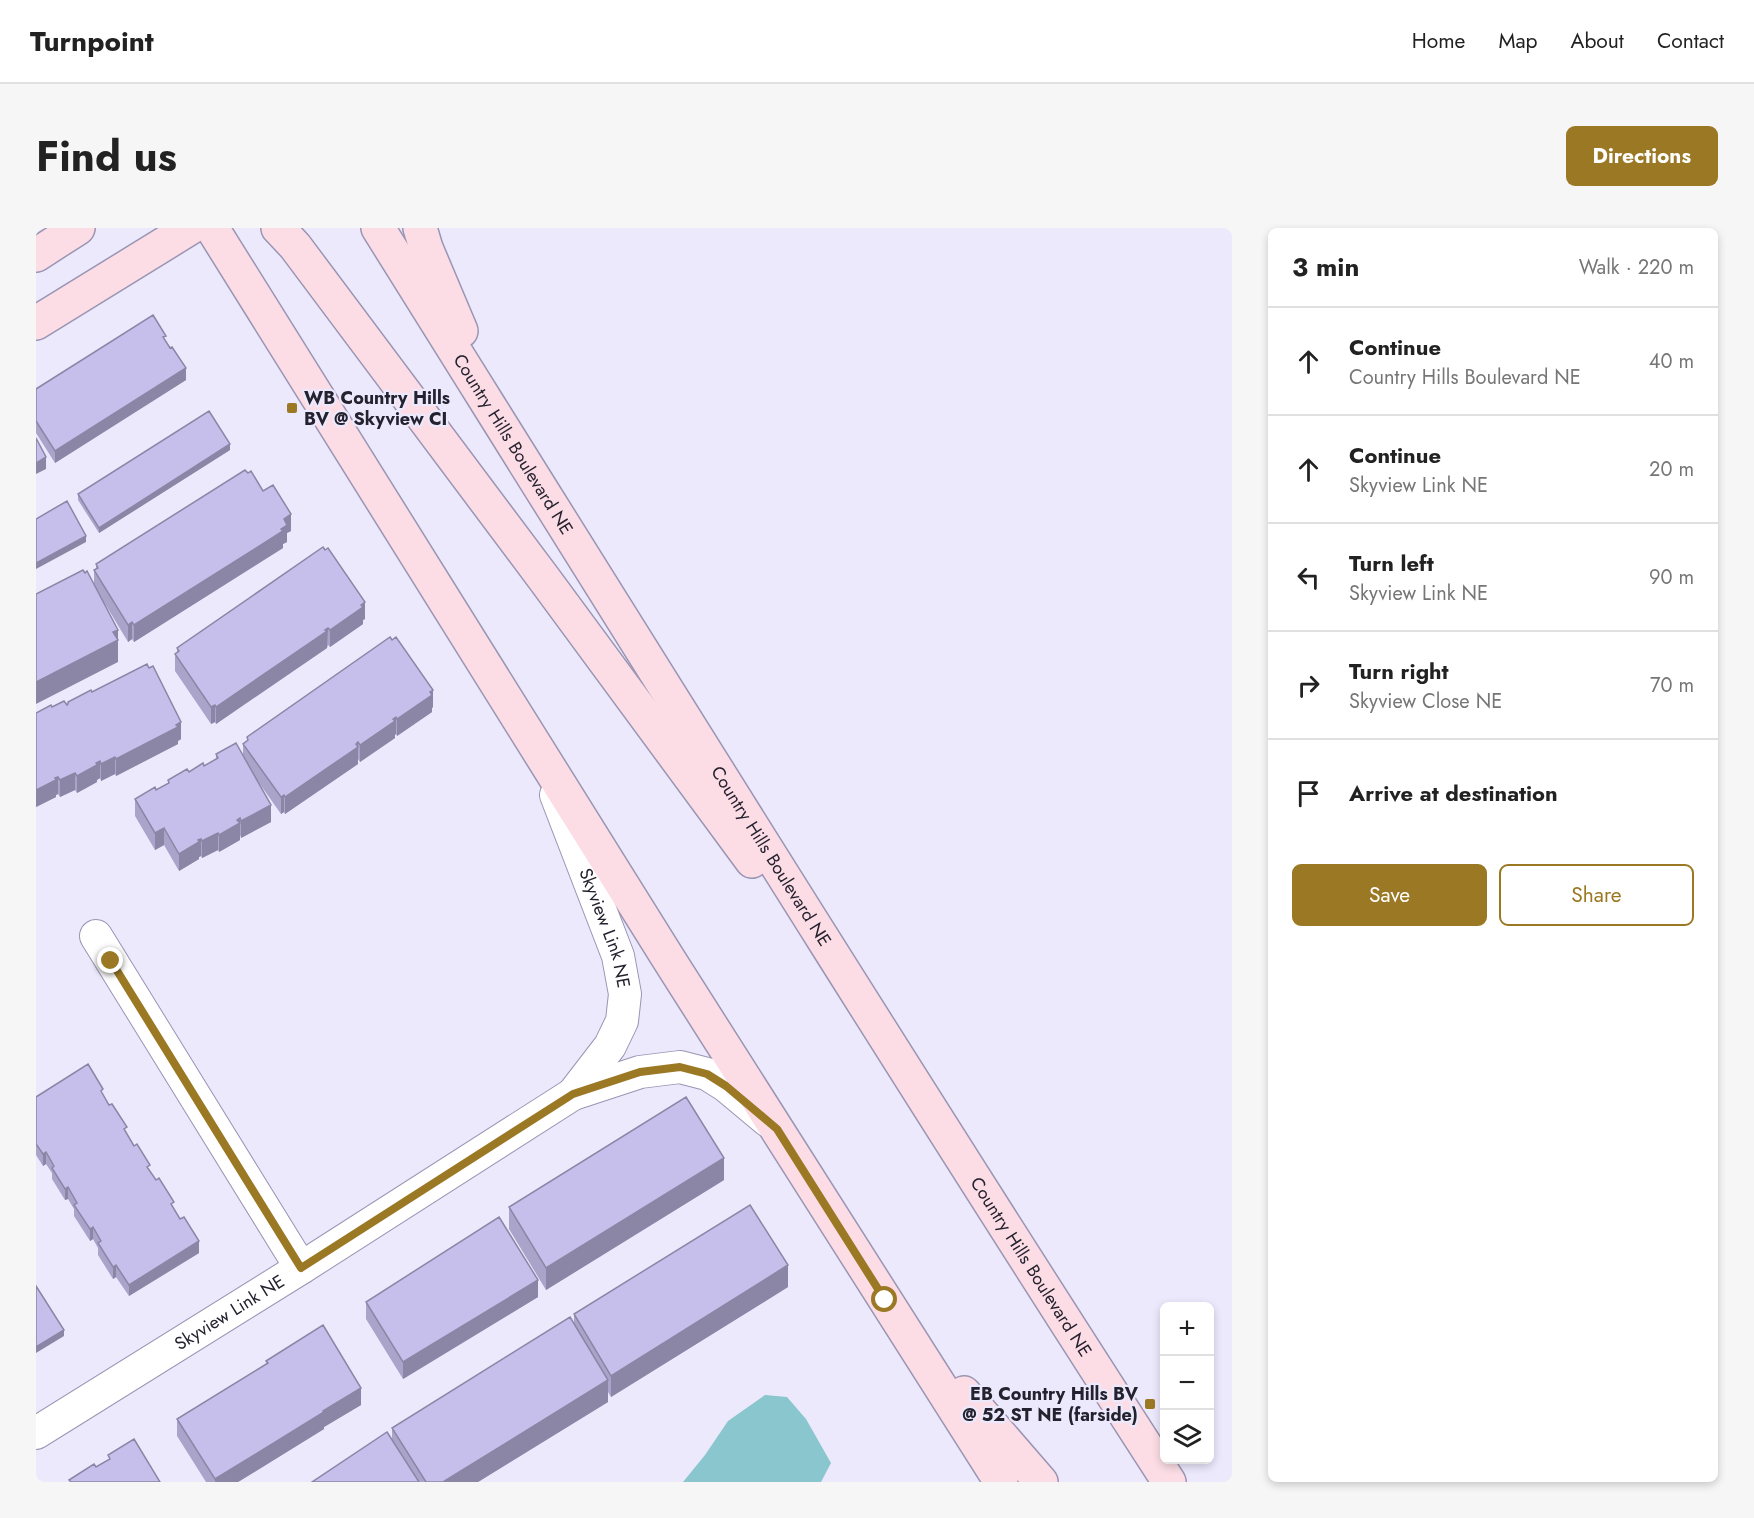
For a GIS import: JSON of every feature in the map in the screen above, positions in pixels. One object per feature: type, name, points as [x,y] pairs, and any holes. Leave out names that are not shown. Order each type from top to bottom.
[{"type":"main road","points":[[36,322],[190,228]]},
{"type":"main road","points":[[212,228],[541,756],[1001,1482]]},
{"type":"main road","points":[[278,228],[295,246],[545,580],[669,751],[896,1055]]},
{"type":"main road","name":"Country Hills Boulevard NE","points":[[378,228],[896,1055],[1169,1482]]},
{"type":"main road","points":[[420,228],[426,248],[499,421]]},
{"type":"main road","points":[[36,255],[72,230]]},
{"type":"main road","points":[[885,1300],[1041,1482]]},
{"type":"street","name":"Skyview Link NE","points":[[541,756],[618,956],[625,994],[622,1021],[610,1046],[573,1094]]},
{"type":"street","points":[[96,936],[301,1268]]},
{"type":"street","name":"Skyview Link NE","points":[[36,1433],[301,1268],[573,1094],[640,1072],[680,1067],[707,1074],[726,1086],[777,1129]]},
{"type":"shaded area","points":[[765,1395],[787,1397],[806,1419],[831,1463],[821,1482],[683,1482],[728,1421]]},
{"type":"building","points":[[153,315],[166,336],[163,337],[186,368],[55,451],[36,421],[36,389]]},
{"type":"building","points":[[209,411],[230,444],[99,528],[78,494]]},
{"type":"building","points":[[36,438],[46,457],[36,463]]},
{"type":"building","points":[[245,470],[248,473],[251,471],[263,491],[273,485],[291,514],[284,519],[287,525],[281,529],[283,531],[134,625],[132,622],[128,625],[94,570],[98,568],[96,564]]},
{"type":"building","points":[[67,501],[86,536],[36,563],[36,519]]},
{"type":"building","points":[[323,547],[325,550],[328,548],[365,602],[361,605],[363,607],[330,630],[328,628],[325,630],[327,631],[216,707],[215,705],[211,707],[175,654],[179,651],[177,648]]},
{"type":"building","points":[[83,570],[85,573],[87,571],[118,630],[113,632],[118,640],[36,682],[36,594]]},
{"type":"building","points":[[390,637],[392,640],[396,637],[433,690],[430,692],[432,695],[397,719],[396,717],[393,719],[395,721],[360,745],[358,742],[356,744],[358,747],[285,797],[284,795],[281,797],[243,744],[248,740],[247,737]]},
{"type":"building","points":[[147,664],[149,668],[153,666],[181,722],[176,725],[178,727],[116,759],[115,757],[101,764],[100,761],[77,776],[75,773],[60,780],[58,777],[55,778],[56,780],[36,790],[36,713],[64,701],[67,705],[68,702],[91,690],[92,692]]},
{"type":"building","points":[[236,743],[271,805],[241,821],[240,818],[237,820],[240,823],[219,835],[218,833],[202,841],[198,840],[199,842],[179,854],[164,828],[155,833],[135,799],[155,787],[156,790],[169,783],[168,780],[187,769],[189,772],[203,763],[204,766],[218,758],[216,754]]},
{"type":"building","points":[[88,1064],[103,1089],[101,1091],[109,1105],[112,1104],[127,1127],[124,1129],[134,1146],[137,1144],[150,1165],[147,1167],[156,1180],[159,1178],[174,1202],[171,1204],[180,1219],[184,1217],[199,1241],[129,1285],[116,1265],[113,1267],[98,1243],[101,1241],[93,1227],[90,1229],[74,1205],[77,1203],[68,1187],[65,1189],[52,1168],[54,1166],[46,1152],[43,1154],[36,1144],[36,1097]]},
{"type":"building","points":[[686,1097],[724,1158],[546,1268],[509,1207]]},
{"type":"building","points":[[750,1205],[788,1265],[611,1376],[574,1314]]},
{"type":"building","points":[[499,1217],[538,1280],[403,1362],[366,1302]]},
{"type":"building","points":[[36,1286],[64,1330],[36,1347]]},
{"type":"building","points":[[570,1317],[608,1380],[443,1482],[426,1482],[392,1428]]},
{"type":"building","points":[[323,1325],[361,1388],[215,1479],[177,1419],[268,1363],[266,1361]]},
{"type":"building","points":[[387,1432],[419,1482],[312,1482]]},
{"type":"building","points":[[134,1439],[160,1482],[71,1482],[69,1480],[94,1464],[96,1467],[110,1459],[108,1455]]},
{"type":"place","name":"WB Country Hills BV @ Skyview CI","points":[[292,408]]},
{"type":"place","name":"EB Country Hills BV @ 52 ST NE (farside)","points":[[1150,1404]]},
{"type":"route","points":[[111,961],[301,1268],[573,1094],[640,1072],[680,1067],[707,1074],[726,1086],[777,1129],[885,1300]]}]
